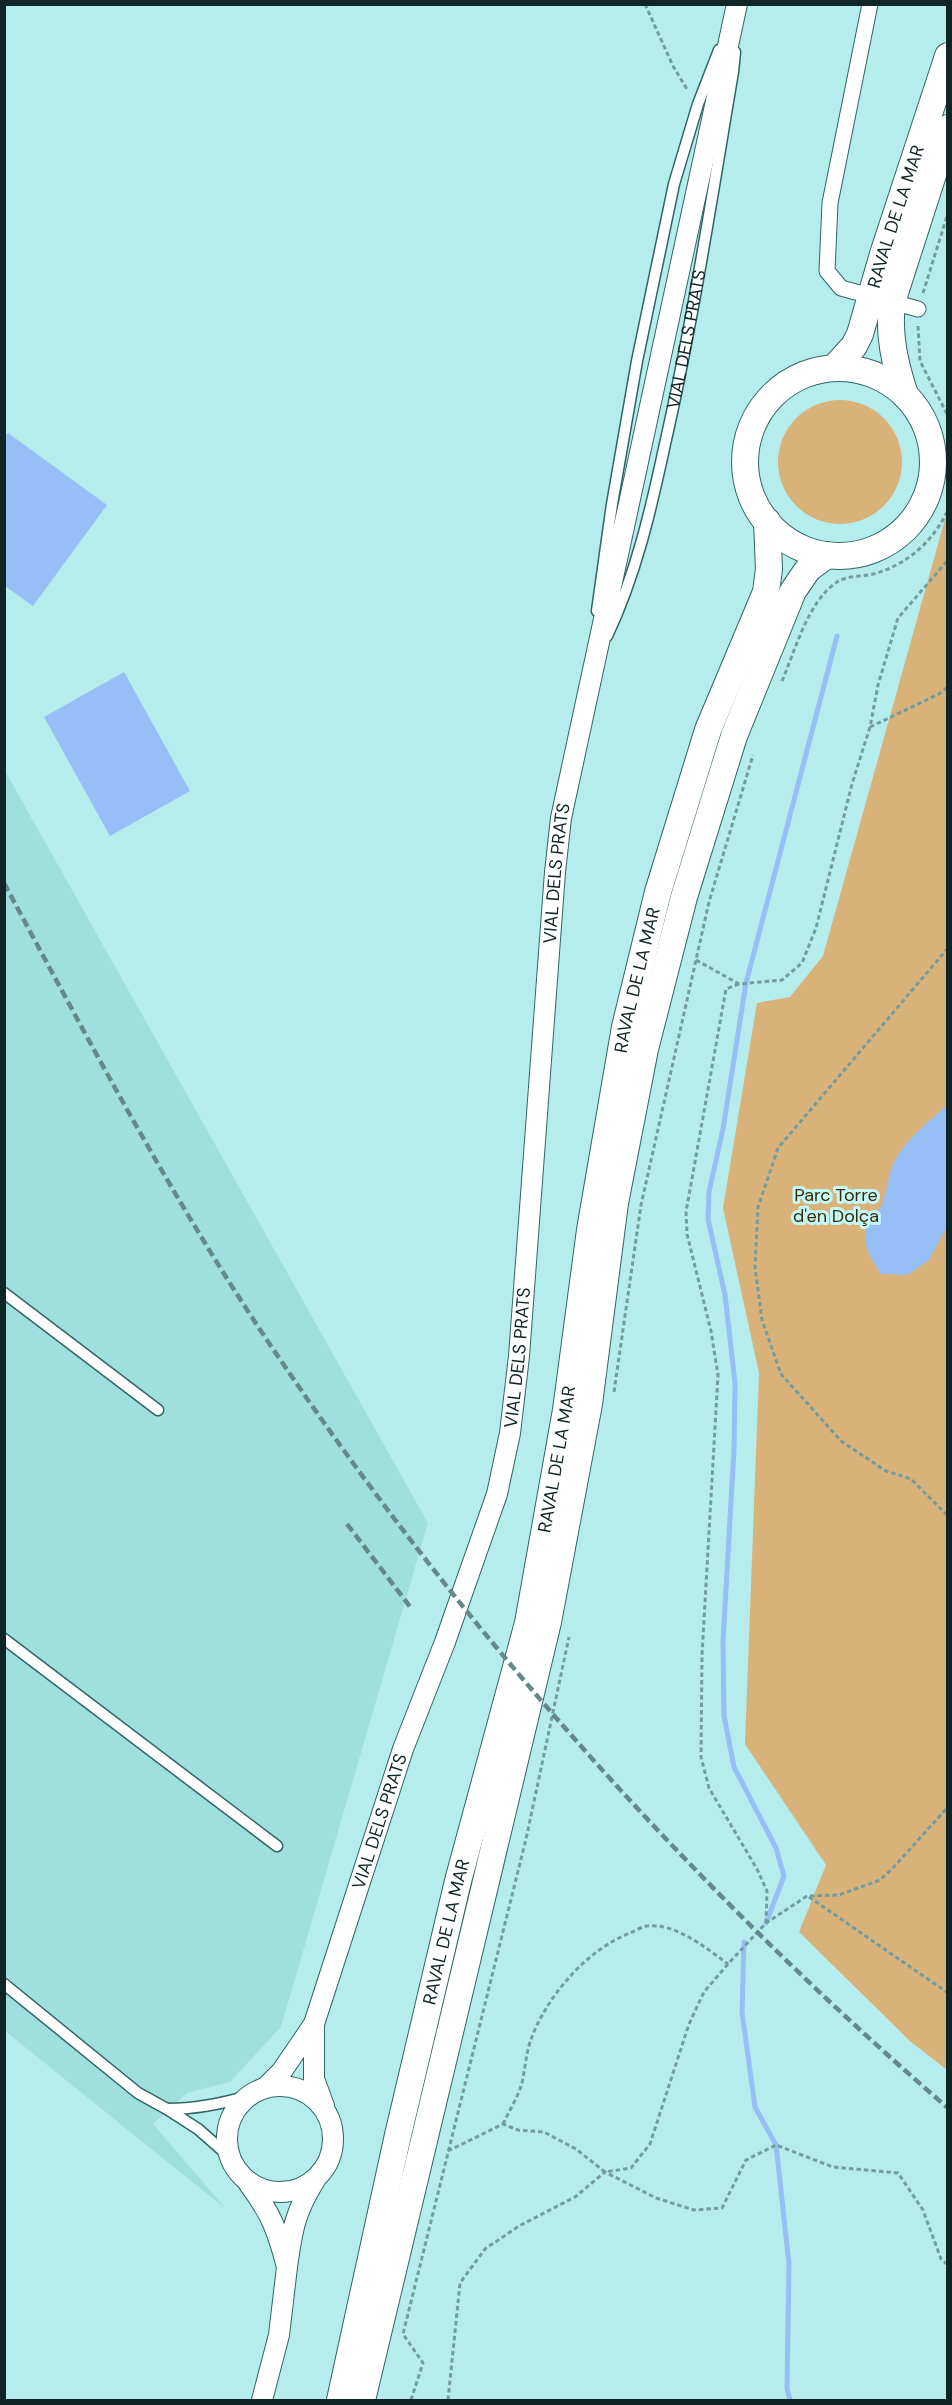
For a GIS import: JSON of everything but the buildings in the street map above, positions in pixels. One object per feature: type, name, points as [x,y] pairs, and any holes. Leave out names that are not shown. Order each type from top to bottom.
[{"type":"street","name":"VIAL DELS PRATS","points":[[287,2267],[277,2228],[265,2205],[237,2170],[230,2157],[227,2144],[229,2124],[238,2106],[282,2071],[314,2024],[404,1749],[446,1642],[490,1514],[510,1433],[519,1356],[561,818],[592,666],[737,4]]},
{"type":"street","points":[[870,4],[830,203],[827,271],[841,288],[918,309]]},
{"type":"street","name":"RAVAL DE LA MAR","points":[[905,395],[879,377],[865,372],[834,368],[805,375],[786,385],[770,400],[754,424],[748,445],[746,467],[752,496],[767,521],[794,544],[827,555],[864,553],[896,537],[910,524],[921,509],[940,469],[933,455],[930,436],[922,419],[905,395],[892,348],[890,318],[881,299],[948,56]]},
{"type":"street","name":"RAVAL DE LA MAR","points":[[834,368],[854,346],[881,299],[948,128]]},
{"type":"street","points":[[922,419],[948,427]]},
{"type":"street","name":"RAVAL DE LA MAR","points":[[340,2400],[398,2135],[458,1881],[528,1623],[566,1410],[590,1230],[625,1027],[658,892],[708,730],[766,592],[769,569],[767,521]]},
{"type":"street","name":"RAVAL DE LA MAR","points":[[362,2400],[548,1622],[589,1404],[615,1203],[645,1049],[684,897],[734,736],[793,591],[808,569],[827,555]]},
{"type":"street","name":"VIAL DELS PRATS","points":[[262,2400],[279,2335],[292,2226],[302,2202],[315,2179],[326,2166],[333,2150],[333,2133],[314,2079],[314,2024]]},
{"type":"street","points":[[257,2092],[284,2086],[302,2091],[322,2106],[328,2117]]},
{"type":"street","points":[[247,2181],[269,2192],[282,2193],[305,2186],[315,2179]]},
{"type":"lane","name":"VIAL DELS PRATS","points":[[592,666],[600,580],[638,361],[674,184],[698,104],[737,4]]},
{"type":"lane","points":[[4,1293],[158,1410]]},
{"type":"lane","points":[[4,1639],[277,1846]]},
{"type":"lane","name":"VIAL DELS PRATS","points":[[4,1984],[138,2093],[198,2129],[230,2157]]},
{"type":"lane","points":[[167,2109],[209,2106],[257,2092]]},
{"type":"path","points":[[645,4],[673,66],[689,94],[698,104]]},
{"type":"path","points":[[778,690],[815,603],[838,580],[878,573],[901,562],[924,546],[948,510]]},
{"type":"path","points":[[766,1923],[767,1891],[757,1869],[709,1788],[701,1757],[702,1655],[718,1375],[711,1331],[687,1234],[686,1212],[726,989],[739,984],[782,980],[802,963],[816,928],[852,784],[870,727],[878,685],[898,618],[948,560]]},
{"type":"path","points":[[870,727],[939,694],[948,687]]},
{"type":"path","points":[[613,1403],[641,1205],[709,902],[756,745]]},
{"type":"path","points":[[948,948],[778,1148],[758,1207],[755,1267],[762,1320],[781,1374],[841,1442],[886,1470],[911,1479],[948,1516]]},
{"type":"path","points":[[696,960],[739,984]]},
{"type":"path","points":[[411,2400],[423,2363],[403,2334],[526,1839],[570,1633]]},
{"type":"path","points":[[448,2400],[460,2283],[485,2249],[519,2226],[575,2197],[605,2172],[631,2168],[650,2144],[689,2024],[704,1992],[728,1964],[766,1923],[807,1896],[839,1895],[880,1880],[948,1807]]},
{"type":"path","points":[[807,1896],[948,1993]]},
{"type":"path","points":[[448,2151],[503,2124],[522,2085],[531,2042],[547,2008],[564,1983],[591,1958],[620,1937],[646,1926],[668,1929],[696,1941],[728,1964]]},
{"type":"path","points":[[503,2124],[518,2130],[544,2132],[576,2149],[605,2172],[656,2198],[694,2210],[722,2208],[746,2160],[776,2145],[833,2167],[898,2173],[923,2210],[942,2259],[948,2265]]},
{"type":"shaded area","points":[[8,433],[107,505],[33,606],[5,586],[4,437]]},
{"type":"shaded area","points":[[124,672],[190,791],[110,836],[44,717]]},
{"type":"shaded area","points":[[4,769],[428,1523],[281,2027],[230,2082],[187,2093],[153,2124],[227,2210],[5,2031]]},
{"type":"shaded area","points":[[947,1105],[947,1226],[929,1260],[908,1275],[881,1274],[866,1246],[867,1227],[882,1204],[891,1170],[901,1151],[919,1130]]},
{"type":"green space","points":[[840,400],[864,404],[884,418],[898,438],[902,462],[898,486],[884,506],[864,520],[840,524],[816,520],[796,506],[782,486],[778,462],[782,438],[796,418],[816,404]]},
{"type":"green space","name":"Parc Torre d'en Dolça","points":[[947,512],[947,2070],[910,2041],[799,1932],[826,1865],[745,1744],[759,1373],[723,1208],[757,1003],[790,997],[823,956]]},
{"type":"waterway","points":[[766,1923],[784,1876],[776,1848],[734,1767],[724,1716],[723,1641],[734,1450],[735,1383],[725,1295],[708,1219],[709,1192],[723,1129],[746,983],[837,636]]},
{"type":"waterway","points":[[744,1942],[742,2012],[755,2107],[776,2145],[789,2264],[787,2389],[790,2400]]},
{"type":"railway","points":[[4,883],[129,1113],[229,1282],[339,1443],[416,1547],[496,1648],[668,1841],[758,1933],[948,2108]]},
{"type":"railway","points":[[347,1524],[411,1608]]}]
